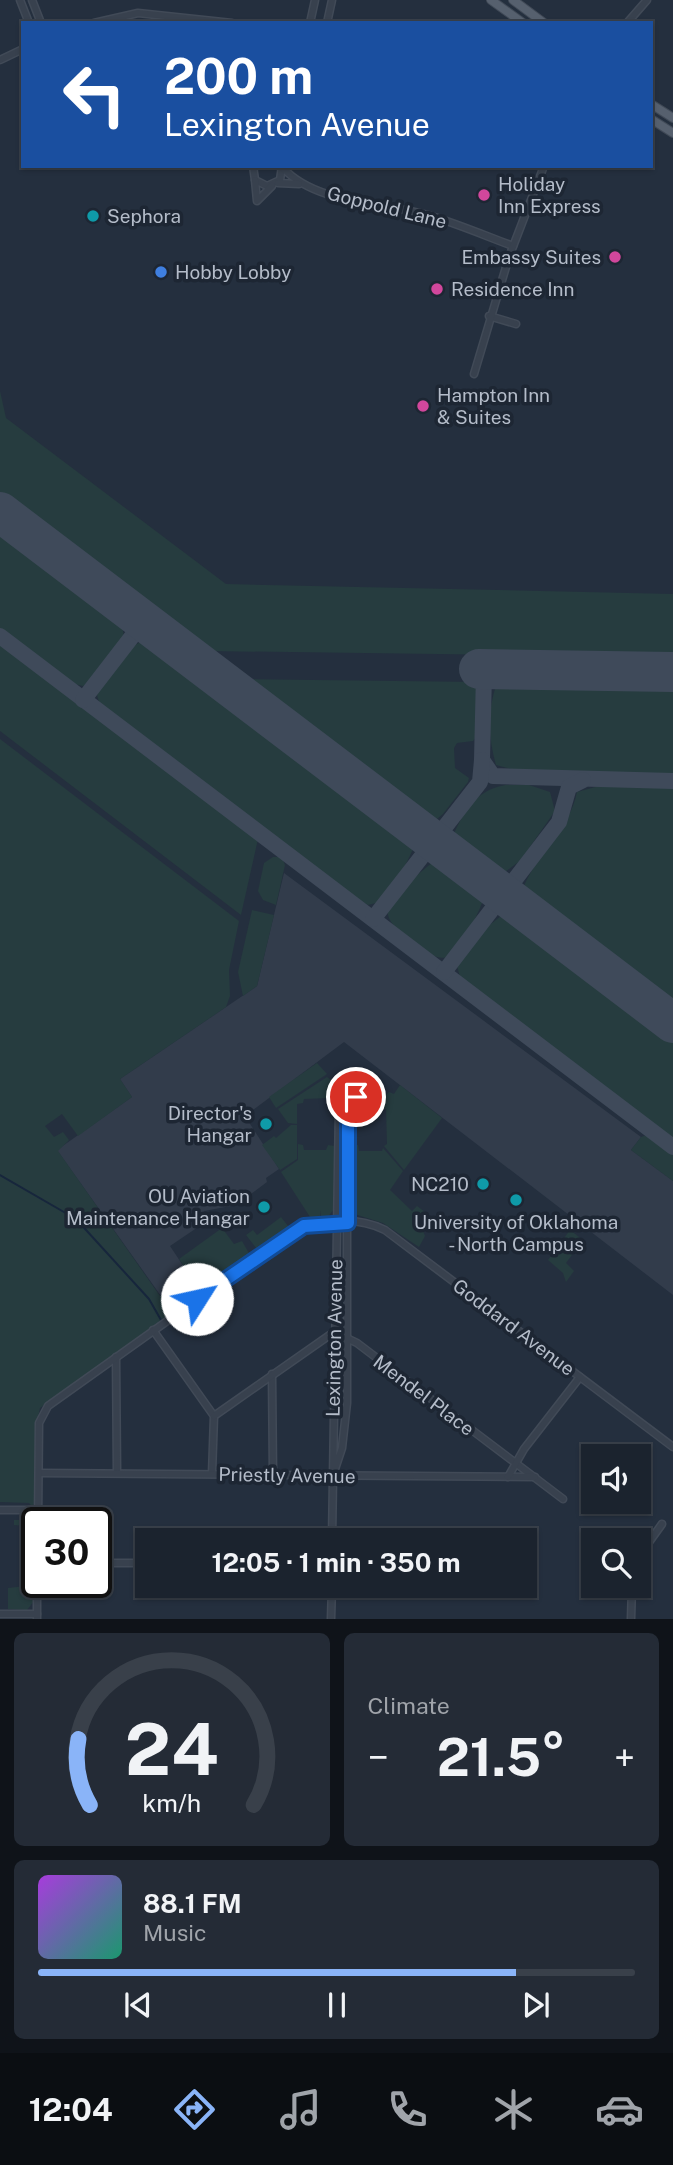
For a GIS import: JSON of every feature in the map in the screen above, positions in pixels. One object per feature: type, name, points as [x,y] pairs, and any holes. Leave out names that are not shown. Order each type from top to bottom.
[{"type":"main road","points":[[491,0],[520,21]]},
{"type":"main road","points":[[513,0],[541,21]]},
{"type":"main road","points":[[653,105],[673,118]]},
{"type":"main road","points":[[653,120],[673,133]]},
{"type":"street","points":[[20,0],[28,21]]},
{"type":"street","points":[[32,0],[40,21]]},
{"type":"street","points":[[310,21],[315,0]]},
{"type":"street","points":[[327,21],[332,0]]},
{"type":"street","points":[[629,21],[647,0]]},
{"type":"street","points":[[117,19],[146,14],[213,21]]},
{"type":"street","points":[[0,60],[21,50]]},
{"type":"street","points":[[254,173],[257,201],[275,184],[283,168]]},
{"type":"street","name":"Goppold Lane","points":[[284,168],[301,184]]},
{"type":"street","points":[[474,374],[489,316],[543,168]]},
{"type":"street","points":[[254,173],[263,185],[275,184]]},
{"type":"street","name":"Goppold Lane","points":[[275,184],[301,184],[333,195],[434,216],[513,246]]},
{"type":"street","points":[[489,316],[516,324]]},
{"type":"street","name":"Lexington Avenue","points":[[332,1528],[334,1332],[339,1106],[342,1098],[349,1095],[356,1097],[359,1102],[348,1125],[348,1338],[344,1436],[333,1475]]},
{"type":"street","name":"Goddard Avenue","points":[[38,1507],[39,1423],[44,1411],[153,1330],[297,1230],[313,1223],[370,1225],[390,1233],[673,1447]]},
{"type":"street","points":[[153,1330],[214,1416],[212,1474]]},
{"type":"street","points":[[214,1416],[334,1332]]},
{"type":"street","name":"Mendel Place","points":[[334,1332],[348,1338],[563,1499]]},
{"type":"street","points":[[116,1357],[117,1473]]},
{"type":"street","points":[[272,1374],[273,1475]]},
{"type":"street","points":[[508,1477],[580,1377]]},
{"type":"street","name":"Priestly Avenue","points":[[39,1473],[535,1477]]},
{"type":"street","points":[[0,1510],[21,1510]]},
{"type":"street","points":[[651,1539],[662,1524]]},
{"type":"street","points":[[112,1563],[135,1563]]},
{"type":"street","points":[[0,1614],[37,1617],[37,1598]]},
{"type":"street","points":[[331,1619],[332,1598]]},
{"type":"street","points":[[631,1619],[632,1598]]},
{"type":"shaded area","points":[[284,873],[641,1137],[631,1150],[673,1181],[673,1295],[344,1042],[245,1116],[279,1169],[266,1178],[267,1182],[236,1205],[204,1211],[210,1219],[170,1246],[190,1276],[161,1296],[57,1150],[132,1097],[120,1079],[257,986]]},
{"type":"green space","points":[[0,391],[6,418],[226,584],[673,594],[673,657],[207,651],[0,496]]},
{"type":"green space","points":[[0,530],[122,625],[124,637],[121,643],[90,683],[83,686],[70,683],[0,630]]},
{"type":"green space","points":[[141,642],[150,644],[415,845],[404,868],[380,902],[368,905],[355,898],[103,708],[97,693],[99,687],[123,656]]},
{"type":"green space","points":[[0,644],[258,839],[241,915],[0,731]]},
{"type":"green space","points":[[243,679],[478,682],[477,736],[473,741],[457,743],[454,748],[455,768],[469,778],[468,782],[443,814],[432,823]]},
{"type":"green space","points":[[497,683],[673,685],[673,774],[518,771],[496,765],[490,724],[491,703]]},
{"type":"green space","points":[[0,739],[239,921],[229,970],[230,996],[226,1007],[120,1079],[132,1097],[78,1136],[62,1114],[45,1126],[54,1137],[63,1132],[69,1140],[58,1151],[160,1296],[175,1286],[183,1301],[179,1307],[40,1408],[35,1432],[35,1503],[32,1506],[29,1503],[0,1502]]},
{"type":"green space","points":[[505,785],[529,785],[550,792],[555,811],[520,861],[501,875],[452,838],[461,819],[478,797]]},
{"type":"green space","points":[[599,786],[673,786],[673,1005],[522,891],[567,818],[577,792]]},
{"type":"green space","points":[[273,857],[282,857],[285,865],[276,905],[263,900],[258,891],[264,863]]},
{"type":"green space","points":[[436,860],[484,898],[464,939],[452,953],[441,958],[401,934],[389,918],[388,911],[416,876]]},
{"type":"green space","points":[[252,910],[274,915],[257,986],[243,996],[238,972]]},
{"type":"green space","points":[[505,913],[673,1041],[673,1140],[460,977],[457,966],[465,951],[484,930]]},
{"type":"green space","points":[[317,1063],[327,1074],[276,1108],[269,1097]]},
{"type":"green space","points":[[327,1077],[341,1088],[329,1098],[304,1099],[303,1103],[297,1104],[297,1124],[288,1123],[278,1109]]},
{"type":"green space","points":[[400,1085],[442,1118],[404,1170],[384,1146],[387,1144],[386,1109],[374,1108],[372,1104],[360,1116],[358,1123],[354,1124],[354,1135],[358,1138],[349,1136],[350,1121],[368,1102],[372,1103],[371,1099],[379,1102],[389,1092],[394,1094]]},
{"type":"green space","points":[[291,1125],[297,1125],[297,1159],[280,1170],[262,1145],[274,1136],[276,1138]]},
{"type":"green space","points":[[647,1135],[673,1154],[673,1181],[631,1150],[641,1137]]},
{"type":"green space","points":[[298,1144],[303,1145],[304,1150],[326,1150],[328,1145],[335,1146],[334,1209],[328,1217],[321,1217],[321,1210],[320,1218],[310,1217],[281,1172],[298,1160]]},
{"type":"green space","points":[[358,1145],[359,1151],[382,1151],[383,1148],[403,1171],[390,1190],[412,1211],[417,1206],[429,1215],[421,1226],[425,1236],[419,1247],[383,1223],[351,1213],[349,1147]]},
{"type":"green space","points":[[281,1217],[288,1226],[287,1230],[261,1249],[256,1248],[246,1235],[253,1230],[257,1235]]},
{"type":"green space","points":[[222,1228],[234,1244],[242,1241],[250,1255],[198,1294],[191,1295],[182,1282],[190,1275],[179,1259]]},
{"type":"green space","points":[[570,1230],[583,1240],[566,1263],[574,1271],[566,1282],[563,1273],[548,1260]]},
{"type":"green space","points":[[14,1520],[21,1520],[21,1526],[14,1525]]},
{"type":"green space","points":[[21,1587],[21,1598],[34,1598],[27,1610],[8,1609],[8,1588]]},
{"type":"waterway","points":[[0,1175],[76,1219],[149,1299],[161,1320]]},
{"type":"taxiway","points":[[83,700],[144,621]]},
{"type":"taxiway","points":[[0,636],[673,1147]]},
{"type":"taxiway","points":[[488,670],[484,673],[482,760],[493,776],[673,781]]},
{"type":"taxiway","points":[[373,919],[480,782],[482,760]]},
{"type":"taxiway","points":[[444,972],[559,822],[569,787],[583,780]]},
{"type":"runway","points":[[0,512],[673,1023]]},
{"type":"runway","points":[[479,669],[673,672]]},
{"type":"place","name":"Holiday Inn Express","points":[[484,195]]},
{"type":"place","name":"Sephora","points":[[93,216]]},
{"type":"place","name":"Embassy Suites","points":[[615,257]]},
{"type":"place","name":"Hobby Lobby","points":[[161,272]]},
{"type":"place","name":"Residence Inn","points":[[437,289]]},
{"type":"place","name":"Hampton Inn & Suites","points":[[423,406]]},
{"type":"place","name":"Director's Hangar","points":[[266,1124]]},
{"type":"place","name":"NC210","points":[[483,1184]]},
{"type":"place","name":"University of Oklahoma - North Campus","points":[[516,1200]]},
{"type":"place","name":"OU Aviation Maintenance Hangar","points":[[264,1207]]},
{"type":"route","points":[[197,1299],[304,1226],[313,1223],[348,1223],[348,1125],[358,1106],[356,1097]]}]
